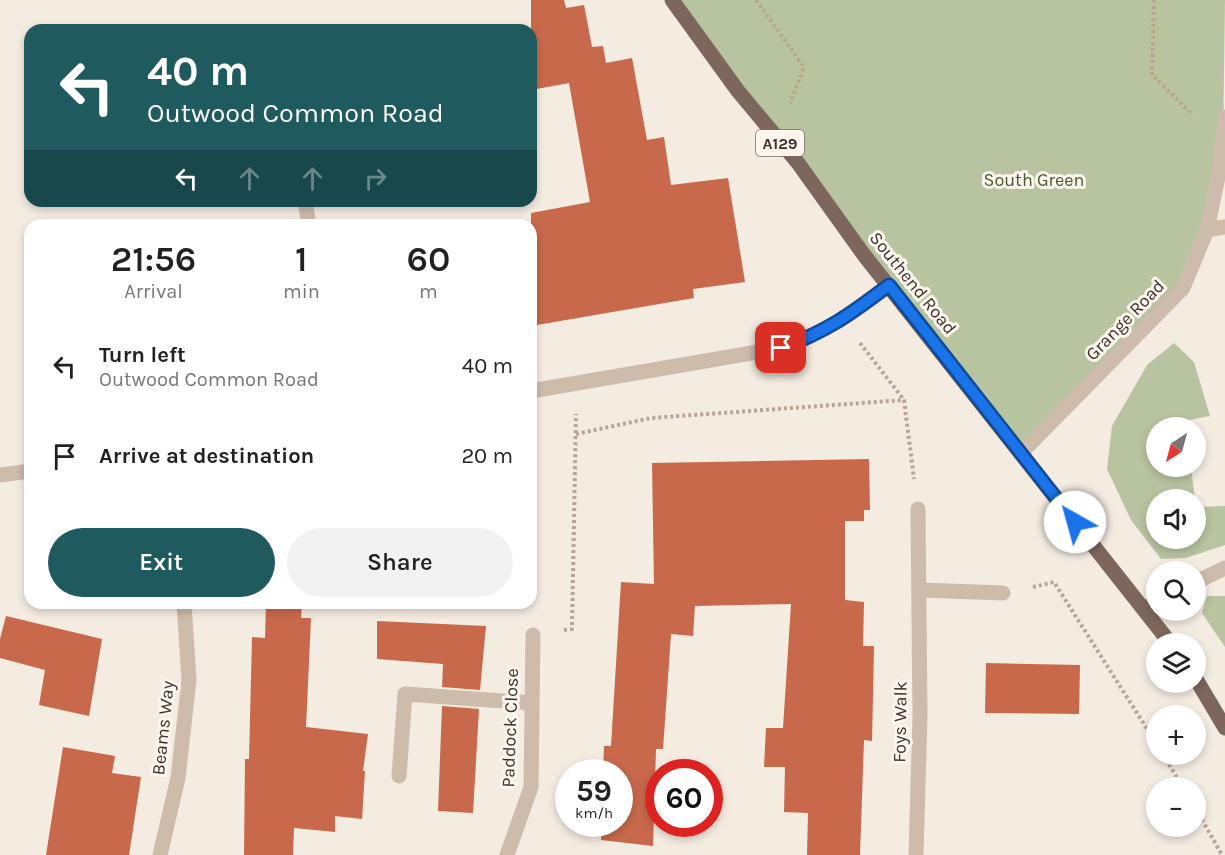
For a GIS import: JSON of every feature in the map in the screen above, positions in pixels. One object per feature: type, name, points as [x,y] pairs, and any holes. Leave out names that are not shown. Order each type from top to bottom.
[{"type":"main road","name":"Southend Road","points":[[672,0],[738,91],[798,163],[889,285],[1020,453],[1146,601]]},
{"type":"main road","points":[[1204,693],[1225,728]]},
{"type":"street","name":"Grange Road","points":[[1020,453],[1183,288],[1207,230],[1223,145],[1225,117]]},
{"type":"street","points":[[1207,230],[1225,227]]},
{"type":"street","points":[[537,390],[781,348],[815,336],[844,320],[889,285]]},
{"type":"street","points":[[0,475],[24,472]]},
{"type":"street","name":"Foys Walk","points":[[916,855],[920,716],[918,509]]},
{"type":"street","points":[[1206,577],[1225,568]]},
{"type":"street","points":[[920,590],[1003,593]]},
{"type":"street","name":"Beams Way","points":[[160,855],[178,778],[189,680],[184,609]]},
{"type":"street","name":"Paddock Close","points":[[507,855],[531,787],[532,635]]},
{"type":"street","points":[[399,776],[405,694],[532,703]]},
{"type":"path","points":[[756,0],[804,67],[777,139]]},
{"type":"path","points":[[1154,0],[1152,75],[1223,145]]},
{"type":"path","points":[[844,320],[904,400],[918,509]]},
{"type":"path","points":[[532,635],[572,629],[576,383]]},
{"type":"path","points":[[576,434],[651,418],[904,400]]},
{"type":"path","points":[[1003,593],[1054,582],[1146,726]]},
{"type":"path","points":[[1206,827],[1222,855]]},
{"type":"green space","name":"South Green","points":[[672,0],[1225,0],[1223,145],[1183,288],[1021,453]]},
{"type":"green space","points":[[1174,343],[1194,362],[1210,416],[1146,417],[1146,477],[1192,477],[1194,489],[1146,489],[1146,540],[1131,520],[1107,469],[1112,426],[1147,365]]},
{"type":"green space","points":[[1225,506],[1225,545],[1186,558],[1161,559],[1153,549],[1206,549],[1206,507]]},
{"type":"green space","points":[[1207,596],[1225,596],[1225,647],[1206,619]]},
{"type":"building","points":[[531,0],[564,0],[566,8],[584,5],[592,47],[603,46],[606,63],[632,58],[647,140],[664,137],[671,185],[728,178],[745,282],[693,289],[694,298],[537,325],[537,219],[531,219],[531,213],[590,202],[569,83],[537,89],[537,24],[531,24]]},
{"type":"building","points":[[869,459],[870,510],[864,510],[864,521],[845,521],[845,600],[864,602],[863,646],[874,646],[872,741],[864,740],[860,855],[807,855],[808,813],[784,812],[785,767],[764,767],[766,728],[783,728],[791,604],[695,606],[693,636],[671,634],[663,749],[656,749],[656,759],[645,759],[645,837],[653,837],[653,846],[601,840],[601,837],[633,837],[633,759],[604,759],[604,746],[611,746],[621,582],[654,584],[652,463]]},
{"type":"building","points":[[266,609],[302,609],[301,618],[311,618],[306,727],[368,734],[363,771],[365,771],[362,819],[335,816],[335,832],[294,828],[293,855],[244,855],[245,759],[249,759],[252,637],[265,638]]},
{"type":"building","points":[[6,616],[102,639],[89,716],[39,705],[45,670],[0,658],[0,639]]},
{"type":"building","points":[[377,621],[486,626],[480,690],[442,687],[443,664],[377,659]]},
{"type":"building","points":[[986,663],[1080,665],[1079,714],[985,713]]},
{"type":"building","points":[[442,706],[479,709],[473,813],[438,811]]},
{"type":"building","points":[[63,747],[115,756],[112,773],[141,777],[129,855],[46,855]]},
{"type":"route","points":[[781,348],[815,336],[844,320],[889,285],[1075,522]]}]
